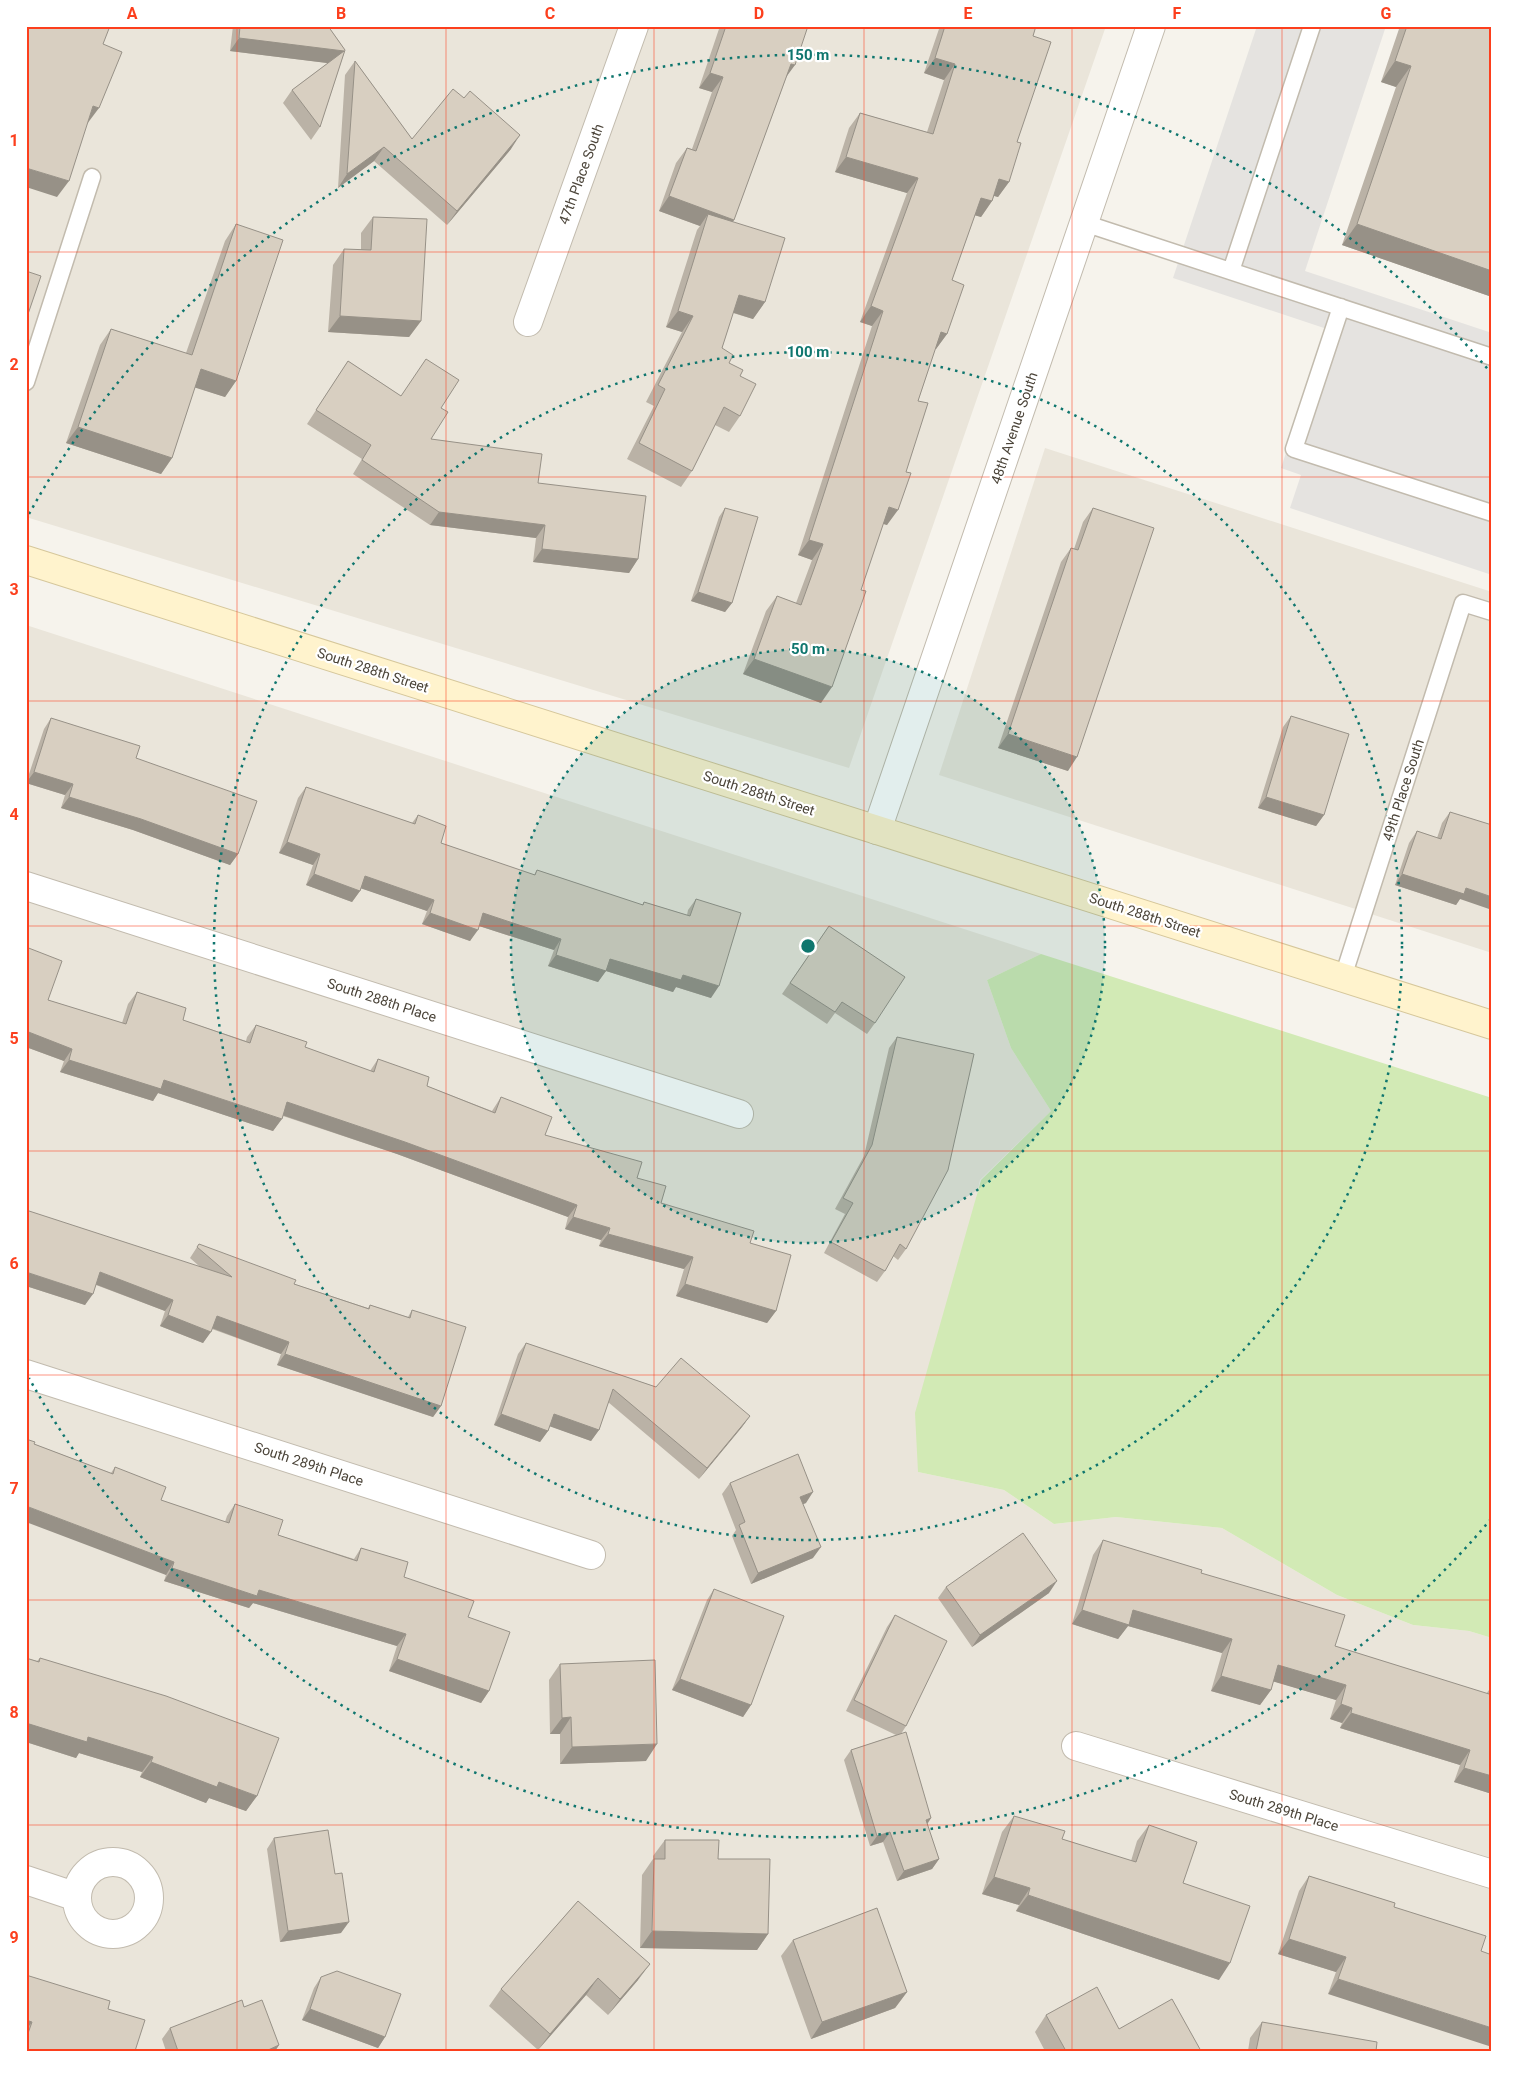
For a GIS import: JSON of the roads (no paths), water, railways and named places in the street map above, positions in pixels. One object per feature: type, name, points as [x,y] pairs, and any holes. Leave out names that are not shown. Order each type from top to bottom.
[{"type":"main road","name":"South 288th Street","points":[[26,560],[1492,1024]]},
{"type":"street","name":"47th Place South","points":[[528,322],[634,26]]},
{"type":"street","name":"48th Avenue South","points":[[877,830],[1150,26]]},
{"type":"street","name":"South 288th Place","points":[[26,886],[739,1114]]},
{"type":"street","name":"South 289th Place","points":[[26,1374],[592,1555]]},
{"type":"street","name":"South 289th Place","points":[[1076,1746],[1492,1874]]},
{"type":"street","points":[[26,1880],[77,1897]]},
{"type":"lane","points":[[1231,271],[1312,26]]},
{"type":"lane","points":[[26,382],[92,177]]},
{"type":"lane","points":[[1084,223],[1492,357]]},
{"type":"lane","points":[[1341,307],[1294,449],[1492,513]]},
{"type":"lane","name":"49th Place South","points":[[1342,977],[1463,603],[1492,612]]}]
